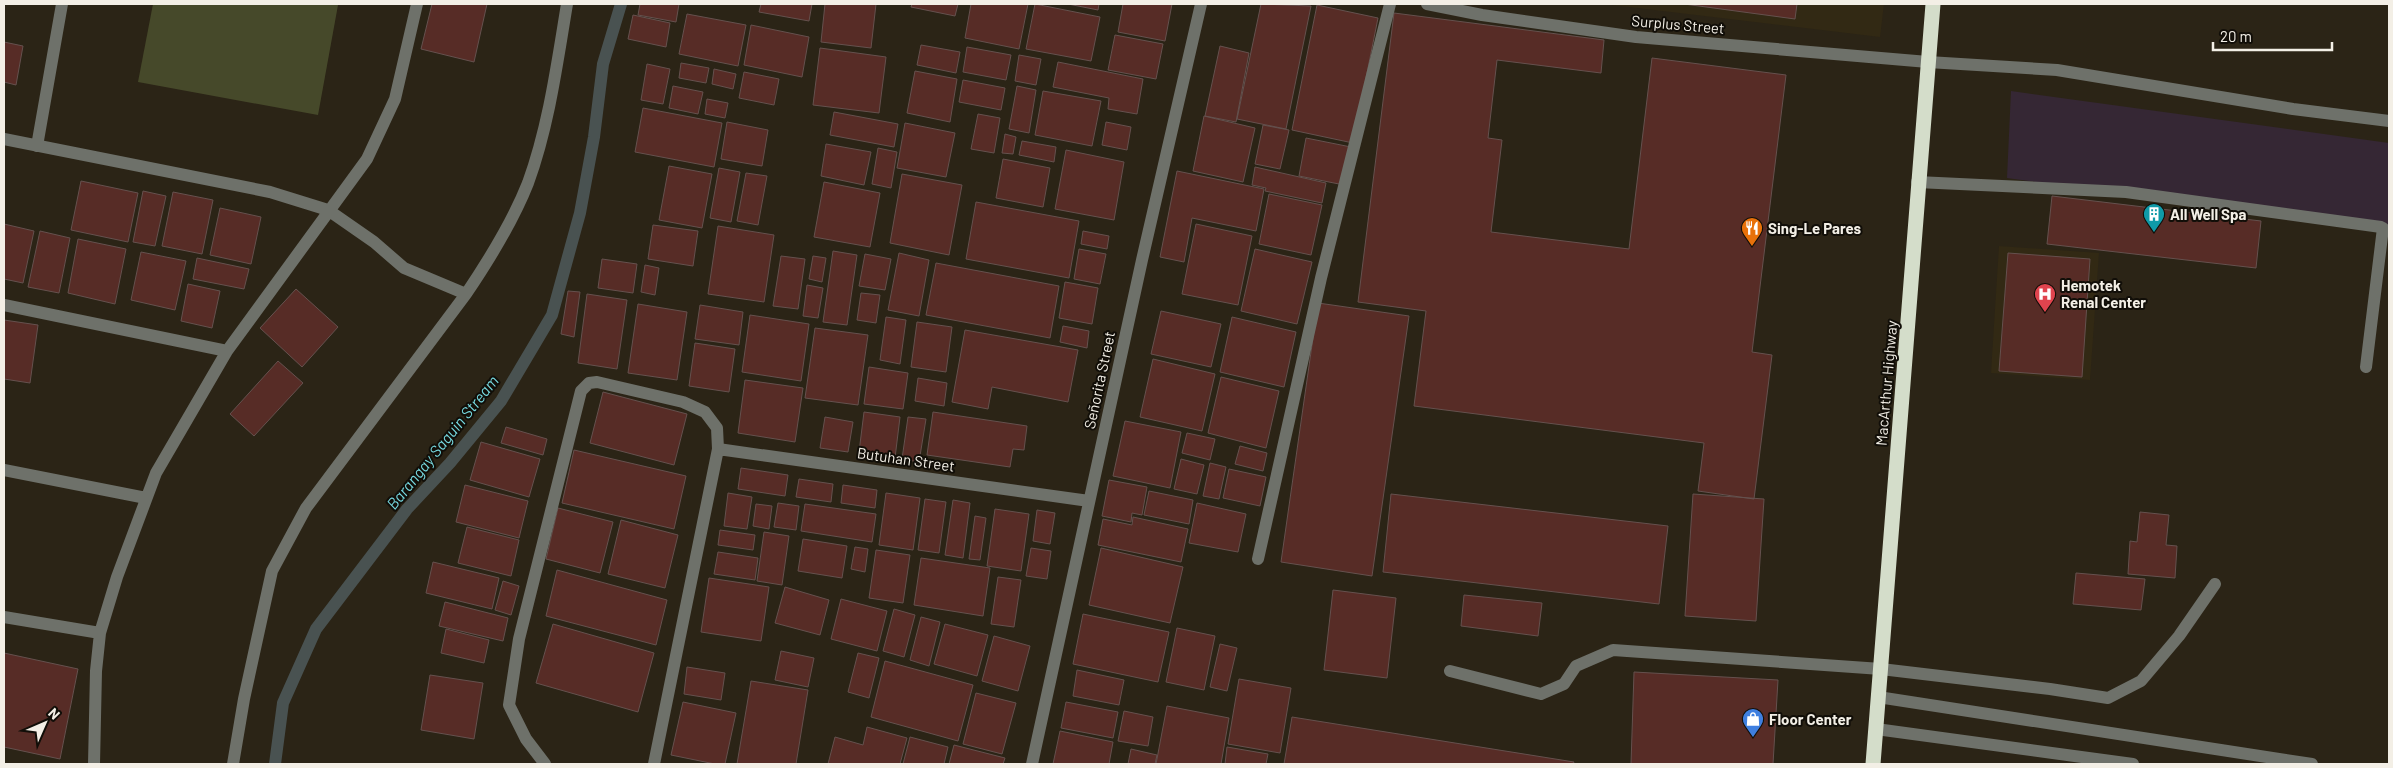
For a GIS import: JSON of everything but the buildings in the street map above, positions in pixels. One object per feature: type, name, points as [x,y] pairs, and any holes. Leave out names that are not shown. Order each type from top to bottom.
[{"type":"highway","name":"MacArthur Highway","points":[[1873,764],[1917,182],[1933,4]]},
{"type":"street","points":[[37,146],[62,4]]},
{"type":"street","points":[[94,764],[96,671],[100,633],[117,577],[156,473],[226,351],[367,159],[395,99],[417,4]]},
{"type":"street","points":[[233,764],[244,699],[272,571],[306,508],[466,294],[513,216],[528,182],[549,112],[567,4]]},
{"type":"street","name":"Señorita Street","points":[[1032,764],[1200,4]]},
{"type":"street","points":[[1258,559],[1322,278],[1390,4]]},
{"type":"street","name":"Surplus Street","points":[[1427,4],[1636,37],[1928,62],[2057,70],[2293,109],[2389,121]]},
{"type":"street","points":[[4,139],[270,192],[328,210],[374,242],[404,268],[466,294]]},
{"type":"street","points":[[1917,182],[2126,192],[2381,226],[2383,228],[2366,367]]},
{"type":"street","points":[[4,305],[226,351]]},
{"type":"street","points":[[545,764],[526,739],[509,705],[519,638],[581,391],[589,383],[596,382],[683,402],[705,412],[718,428],[718,449],[654,764]]},
{"type":"street","name":"Butuhan Street","points":[[718,449],[1089,501]]},
{"type":"street","points":[[4,470],[146,498]]},
{"type":"street","points":[[1450,671],[1541,694],[1564,684],[1576,666],[1613,650],[1881,669],[2050,689],[2108,698],[2140,681],[2179,636],[2215,584]]},
{"type":"street","points":[[4,617],[100,633]]},
{"type":"street","points":[[1878,697],[2312,764]]},
{"type":"street","points":[[1876,729],[2133,764]]},
{"type":"shaded area","points":[[1604,4],[1884,4],[1880,37]]},
{"type":"shaded area","points":[[2011,91],[2389,143],[2389,231],[2007,178]]},
{"type":"shaded area","name":"Hemotek Renal Center","points":[[1999,246],[2099,253],[2090,380],[1991,373]]},
{"type":"green space","points":[[153,4],[338,5],[318,115],[138,82]]},
{"type":"waterway","name":"Barangay Saguin Stream","points":[[275,764],[283,703],[316,629],[407,509],[450,463],[501,401],[552,315],[580,213],[594,137],[603,64],[621,4]]},
{"type":"place","name":"All Well Spa","points":[[2154,233]]},
{"type":"place","name":"Sing-Le Pares","points":[[1752,247]]},
{"type":"place","name":"Hemotek Renal Center","points":[[2045,313]]},
{"type":"place","name":"Floor Center","points":[[1753,738]]}]
